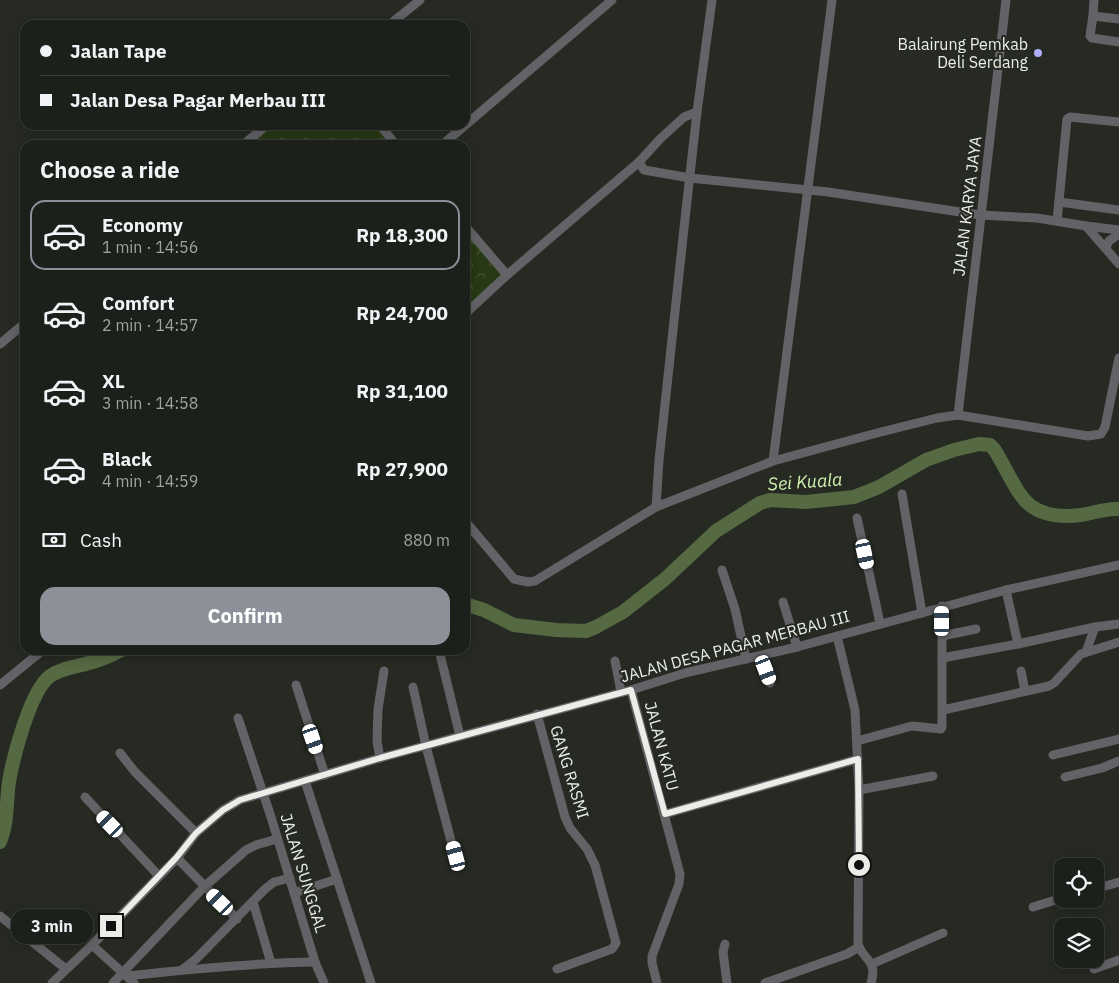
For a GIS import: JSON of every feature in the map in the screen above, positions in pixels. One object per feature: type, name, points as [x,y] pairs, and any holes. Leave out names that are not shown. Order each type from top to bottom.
[{"type":"street","points":[[396,20],[420,0]]},
{"type":"street","points":[[470,121],[612,0]]},
{"type":"street","points":[[656,507],[661,440],[697,112],[712,0]]},
{"type":"street","points":[[773,461],[832,0]]},
{"type":"street","name":"JALAN KARYA JAYA","points":[[958,415],[1006,0]]},
{"type":"street","points":[[1094,0],[1091,38],[1119,42]]},
{"type":"street","points":[[1092,16],[1119,19]]},
{"type":"street","points":[[470,309],[508,274],[639,162],[684,117],[697,112]]},
{"type":"street","points":[[1057,220],[1067,119],[1070,117],[1119,122]]},
{"type":"street","points":[[249,140],[261,130]]},
{"type":"street","points":[[384,130],[392,140]]},
{"type":"street","points":[[448,140],[460,130]]},
{"type":"street","points":[[639,162],[644,170],[690,178],[808,190],[980,215],[1057,220],[1119,230]]},
{"type":"street","points":[[1059,202],[1119,210]]},
{"type":"street","points":[[1086,226],[1119,264]]},
{"type":"street","points":[[470,232],[508,274]]},
{"type":"street","points":[[1106,247],[1109,241],[1119,234]]},
{"type":"street","points":[[0,344],[20,327]]},
{"type":"street","points":[[470,528],[514,580],[528,582],[535,580],[656,507],[773,461],[876,433],[937,418],[958,415],[1097,436],[1104,431],[1119,358]]},
{"type":"street","points":[[902,494],[922,613]]},
{"type":"street","points":[[857,518],[880,624]]},
{"type":"street","name":"JALAN DESA PAGAR MERBAU III","points":[[52,983],[159,876],[196,833],[223,810],[240,800],[380,758],[631,690],[685,673],[797,647],[1006,590],[1119,565]]},
{"type":"street","points":[[722,570],[735,609],[746,659]]},
{"type":"street","points":[[1006,590],[1018,644]]},
{"type":"street","points":[[782,602],[797,647]]},
{"type":"street","points":[[857,741],[912,726],[941,728],[943,726],[942,606]]},
{"type":"street","points":[[942,658],[1119,624]]},
{"type":"street","points":[[1086,651],[1101,626]]},
{"type":"street","points":[[942,636],[976,629]]},
{"type":"street","points":[[837,636],[855,710],[859,790],[862,951],[872,964],[873,974],[871,983]]},
{"type":"street","points":[[943,710],[1054,683],[1078,656],[1086,651],[1119,642]]},
{"type":"street","points":[[0,685],[37,655]]},
{"type":"street","points":[[440,655],[460,736]]},
{"type":"street","points":[[762,656],[770,683]]},
{"type":"street","points":[[615,661],[621,692]]},
{"type":"street","points":[[380,758],[377,741],[378,709],[384,671]]},
{"type":"street","points":[[1021,671],[1026,691]]},
{"type":"street","points":[[296,685],[325,775]]},
{"type":"street","points":[[413,687],[426,746],[456,856]]},
{"type":"street","name":"JALAN KATU","points":[[631,690],[665,814],[680,879],[652,956],[652,963],[658,983]]},
{"type":"street","name":"GANG RASMI","points":[[537,714],[565,817],[570,828],[587,849],[595,865],[616,943],[612,949],[557,969]]},
{"type":"street","name":"JALAN SUNGGAL","points":[[238,718],[315,962],[324,983]]},
{"type":"street","points":[[1053,755],[1119,739]]},
{"type":"street","points":[[120,753],[140,777],[196,833]]},
{"type":"street","points":[[665,814],[858,759]]},
{"type":"street","points":[[1065,776],[1102,768],[1119,761]]},
{"type":"street","points":[[859,790],[933,776]]},
{"type":"street","points":[[305,781],[371,983]]},
{"type":"street","points":[[85,797],[159,876]]},
{"type":"street","points":[[113,983],[125,974],[204,887],[246,850],[277,839]]},
{"type":"street","points":[[176,858],[237,919]]},
{"type":"street","points":[[183,969],[196,959],[270,885],[290,878]]},
{"type":"street","points":[[294,893],[337,879]]},
{"type":"street","points":[[1104,886],[1119,882]]},
{"type":"street","points":[[1034,907],[1054,901]]},
{"type":"street","points":[[253,902],[271,963]]},
{"type":"street","points":[[0,916],[66,970]]},
{"type":"street","points":[[872,964],[943,933]]},
{"type":"street","points":[[725,944],[723,952],[727,983]]},
{"type":"street","points":[[92,945],[134,983]]},
{"type":"street","points":[[765,983],[847,954],[862,951]]},
{"type":"street","points":[[1094,969],[1119,960]]},
{"type":"street","points":[[125,974],[271,963],[315,962]]},
{"type":"green space","points":[[267,130],[383,130],[392,140],[254,140]]},
{"type":"green space","points":[[470,234],[503,274],[470,304]]},
{"type":"waterway","name":"Sei Kuala","points":[[470,606],[484,610],[514,625],[586,631],[623,612],[665,579],[716,531],[760,503],[770,500],[806,502],[854,497],[879,487],[926,460],[979,444],[990,445],[994,449],[1017,490],[1034,508],[1061,516],[1119,509]]},
{"type":"waterway","name":"Sei Kuala","points":[[0,842],[6,820],[9,782],[18,742],[29,710],[43,684],[50,676],[59,671],[98,661],[111,655]]},
{"type":"place","name":"Balairung Pemkab Deli Serdang","points":[[1038,53]]},
{"type":"route","points":[[111,926],[160,876],[196,833],[223,810],[240,800],[380,758],[631,690],[665,814],[858,759],[859,865]]}]
